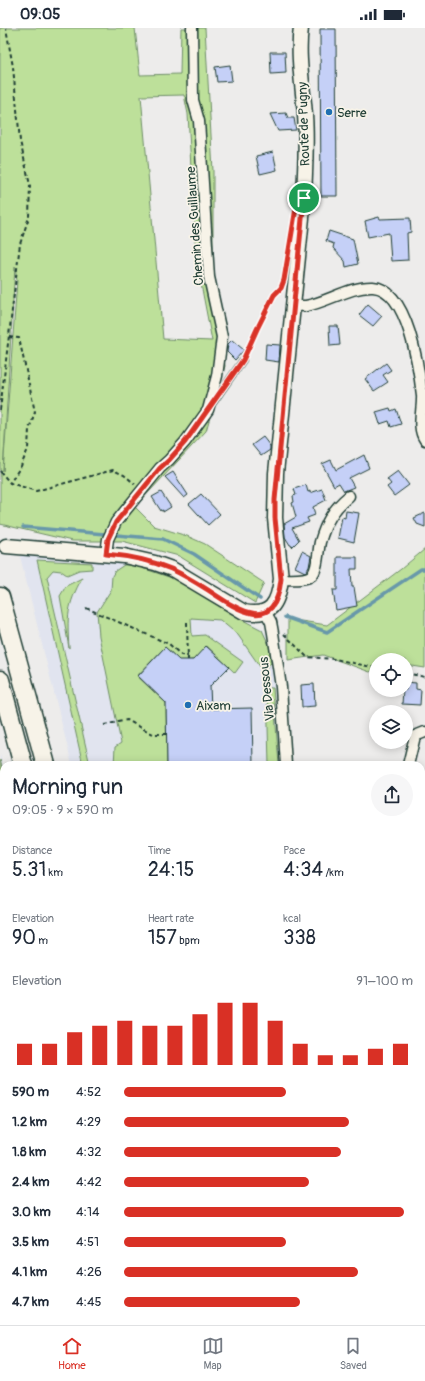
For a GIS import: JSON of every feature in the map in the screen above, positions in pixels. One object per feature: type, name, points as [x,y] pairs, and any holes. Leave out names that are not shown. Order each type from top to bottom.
[{"type":"highway","points":[[0,597],[45,761]]},
{"type":"highway","points":[[0,680],[22,761]]},
{"type":"street","name":"Chemin des Guillaume","points":[[106,554],[108,539],[116,522],[160,468],[185,442],[208,410],[217,376],[222,337],[209,277],[199,121],[193,100],[192,28]]},
{"type":"street","name":"Route de Pugny","points":[[265,611],[274,604],[280,589],[281,579],[275,518],[275,500],[304,198],[306,161],[305,116],[300,58],[301,28]]},
{"type":"street","points":[[293,306],[306,306],[360,289],[375,287],[390,294],[401,309],[408,325],[417,362],[422,397],[420,421],[425,440]]},
{"type":"street","points":[[281,579],[306,578],[312,575],[315,570],[320,543],[329,519],[338,505],[349,496]]},
{"type":"street","points":[[6,546],[106,554],[140,559],[172,570],[244,612],[253,614],[265,611]]},
{"type":"street","name":"Via Dessous","points":[[265,611],[271,622],[273,633],[280,687],[286,761]]},
{"type":"street","points":[[409,761],[415,736],[425,732]]},
{"type":"lane","points":[[208,410],[243,360]]},
{"type":"path","points":[[0,410],[20,244],[29,217],[30,186],[20,141],[13,67],[6,28]]},
{"type":"path","points":[[243,360],[274,295],[281,288],[282,284]]},
{"type":"path","points":[[9,337],[19,338],[35,412],[29,429],[28,449],[21,466],[10,483]]},
{"type":"path","points":[[0,471],[10,483],[36,491],[113,470],[124,475],[143,489]]},
{"type":"path","points":[[86,608],[169,644],[181,656],[188,656]]},
{"type":"path","points":[[187,622],[188,660]]},
{"type":"path","points":[[273,633],[283,632],[307,657],[335,659],[369,666]]},
{"type":"path","points":[[413,674],[425,677]]},
{"type":"path","points":[[104,725],[127,720],[153,734],[169,734]]},
{"type":"shaded area","points":[[19,552],[135,564],[176,578],[211,601],[263,629],[270,643],[272,657],[280,761],[71,761]]},
{"type":"green space","points":[[0,28],[135,28],[140,75],[180,74],[181,28],[205,28],[213,171],[213,269],[225,366],[206,431],[135,507],[154,526],[187,536],[205,544],[264,583],[255,603],[179,556],[122,541],[72,541],[0,524]],"holes":[[[184,95],[188,114],[196,258],[212,341],[163,339],[141,96]],[[15,266],[17,281],[3,471]]]},
{"type":"green space","points":[[425,549],[425,668],[413,666],[413,653],[369,653],[369,672],[323,655],[288,660],[288,619],[327,625]]},
{"type":"green space","points":[[37,560],[92,563],[92,569],[79,570],[67,575],[61,571],[53,570],[47,577],[89,761],[82,761]]},
{"type":"green space","points":[[124,565],[133,565],[175,579],[235,616],[262,630],[269,645],[271,663],[263,671],[238,635],[220,620],[191,618],[192,636],[205,635],[243,662],[235,673],[207,646],[193,660],[180,661],[165,647],[137,676],[166,703],[167,761],[114,761],[115,747],[121,743],[99,636],[97,612],[111,590],[112,576],[115,571]]},
{"type":"green space","points":[[82,578],[73,596],[69,612],[69,648],[60,596],[66,586]]},
{"type":"green space","points":[[267,688],[273,688],[279,761],[269,761]]},
{"type":"building","name":"Serre","points":[[320,29],[336,29],[337,196],[321,196]]},
{"type":"building","points":[[270,52],[285,52],[286,73],[271,74]]},
{"type":"building","points":[[230,65],[232,81],[217,82],[215,67]]},
{"type":"building","points":[[286,113],[288,118],[294,118],[296,130],[278,131],[270,114]]},
{"type":"building","points":[[273,152],[277,170],[260,174],[256,156]]},
{"type":"building","points":[[379,217],[380,219],[410,218],[411,232],[407,233],[408,260],[391,261],[389,233],[368,237],[365,221]]},
{"type":"building","points":[[329,231],[353,239],[358,264],[346,267],[345,261],[333,248],[334,244],[326,241]]},
{"type":"building","points":[[368,304],[382,316],[373,326],[359,315]]},
{"type":"building","points":[[329,326],[338,326],[340,345],[330,346]]},
{"type":"building","points":[[232,340],[244,350],[235,360],[227,352],[228,344]]},
{"type":"building","points":[[266,344],[280,345],[279,362],[265,360]]},
{"type":"building","points":[[386,363],[391,370],[383,375],[388,382],[374,391],[365,379]]},
{"type":"building","points":[[390,408],[391,411],[396,409],[401,424],[391,427],[389,421],[380,424],[376,412]]},
{"type":"building","points":[[263,437],[270,446],[270,450],[261,456],[252,445]]},
{"type":"building","points":[[364,455],[369,468],[349,478],[354,487],[344,491],[339,483],[334,486],[322,464],[331,460],[336,470]]},
{"type":"building","points":[[398,471],[409,485],[394,496],[387,487],[391,484],[387,479]]},
{"type":"building","points":[[173,472],[188,495],[184,498],[165,477]]},
{"type":"building","points":[[306,485],[308,492],[310,491],[310,493],[322,489],[326,500],[313,507],[315,515],[307,518],[309,522],[292,528],[299,540],[292,547],[285,537],[284,524],[296,517],[292,503],[294,502],[293,496],[296,495],[294,489]]},
{"type":"building","points":[[161,492],[171,507],[163,512],[152,497]]},
{"type":"building","points":[[201,494],[220,514],[208,525],[189,504]]},
{"type":"building","points":[[346,511],[359,513],[354,542],[338,538],[342,517],[345,518]]},
{"type":"building","points":[[425,513],[425,527],[417,524],[414,518]]},
{"type":"building","points":[[302,551],[311,556],[309,567],[305,572],[295,567]]},
{"type":"building","points":[[337,557],[357,557],[357,569],[351,569],[352,587],[354,587],[357,606],[336,610],[333,590],[337,590]]},
{"type":"building","name":"Aixam","points":[[206,646],[229,667],[210,686],[211,709],[252,708],[253,761],[167,761],[166,703],[138,676],[165,647],[179,660],[193,660]]},
{"type":"building","points":[[413,683],[416,683],[416,689],[421,690],[420,705],[402,704],[402,697],[413,697]]},
{"type":"building","points":[[314,684],[315,706],[302,707],[301,685]]},
{"type":"waterway","points":[[23,527],[163,539],[194,554],[260,599]]},
{"type":"waterway","points":[[285,617],[327,632],[421,569],[425,569]]},
{"type":"place","name":"Serre","points":[[329,112]]},
{"type":"place","name":"Aixam","points":[[188,705]]},
{"type":"route","points":[[304,198],[276,473],[275,518],[281,579],[280,589],[278,598],[269,609],[261,613],[253,614],[233,607],[202,586],[155,563],[124,556],[106,554],[108,539],[116,522],[160,468],[185,442],[243,360],[274,295],[281,288],[284,280],[297,202],[304,198]]}]
